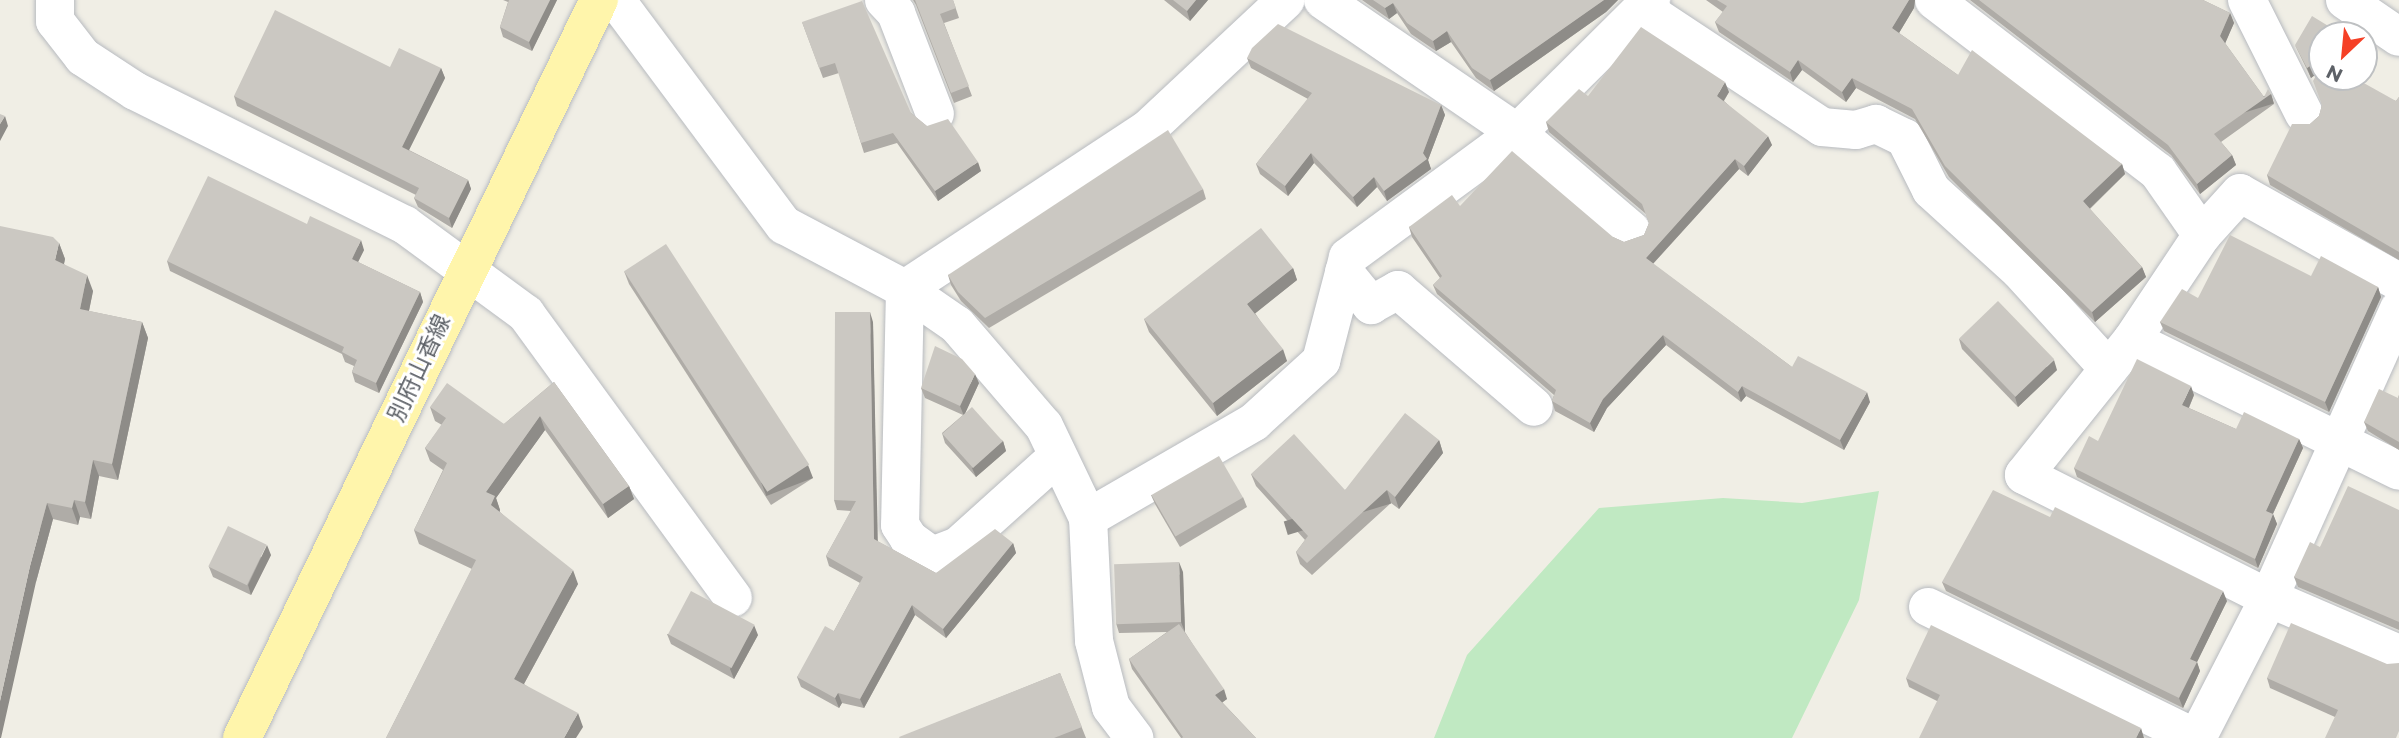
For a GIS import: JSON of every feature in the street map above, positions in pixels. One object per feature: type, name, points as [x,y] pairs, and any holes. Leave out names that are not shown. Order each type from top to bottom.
[{"type":"main road","name":"別府山香線","points":[[242,738],[467,267],[600,0]]},
{"type":"street","points":[[55,0],[55,21],[83,57],[135,92],[405,225],[467,267],[526,314],[733,598]]},
{"type":"street","points":[[616,0],[784,225],[905,289],[957,326],[1003,374],[1044,426],[1088,518],[1094,641],[1111,707],[1134,738]]},
{"type":"street","points":[[884,0],[896,13],[935,114]]},
{"type":"street","points":[[905,289],[1149,128],[1286,0]]},
{"type":"street","points":[[1323,0],[1517,133],[1631,230]]},
{"type":"street","points":[[1934,0],[2158,172],[2202,234]]},
{"type":"street","points":[[2247,0],[2304,114]]},
{"type":"street","points":[[2345,0],[2399,37]]},
{"type":"street","points":[[1088,518],[1254,422],[1321,360],[1348,257],[1517,133],[1648,5],[1822,127],[1856,130],[1876,124],[1905,138],[1931,190],[2020,271],[2120,354],[2399,471]]},
{"type":"street","points":[[2399,282],[2240,193],[2202,234],[2120,354],[2024,475],[2269,598],[2399,654]]},
{"type":"street","points":[[1344,272],[1371,305],[1398,290],[1534,407]]},
{"type":"street","points":[[905,289],[900,525],[909,539],[932,556],[958,546],[1057,457]]},
{"type":"street","points":[[1928,607],[2196,738],[2269,598],[2399,309]]},
{"type":"green space","points":[[1879,491],[1859,600],[1792,738],[1434,738],[1467,655],[1599,508],[1723,498],[1802,503]]},
{"type":"building","points":[[509,0],[550,0],[529,42],[500,27]]},
{"type":"building","points":[[915,0],[953,0],[956,8],[940,14],[969,86],[951,93]]},
{"type":"building","points":[[1173,0],[1196,0],[1187,11]]},
{"type":"building","points":[[1373,0],[1604,0],[1490,80],[1472,68],[1447,31],[1433,41],[1407,23],[1393,3],[1385,8]]},
{"type":"building","points":[[1717,0],[1909,0],[1892,28],[1958,75],[1972,50],[2122,164],[2083,201],[2142,267],[2092,312],[1945,166],[1912,109],[1852,78],[1842,92],[1798,60],[1790,72],[1715,22],[1727,6]]},
{"type":"building","points":[[1979,0],[2203,0],[2230,13],[2220,36],[2264,97],[2268,89],[2271,94],[2214,134],[2232,155],[2197,184],[2168,145]]},
{"type":"building","points":[[862,1],[911,113],[927,126],[948,119],[978,162],[935,191],[893,133],[861,143],[835,63],[819,68],[802,22]]},
{"type":"building","points":[[275,10],[390,67],[399,48],[441,68],[402,147],[468,180],[449,218],[414,198],[419,188],[234,96]]},
{"type":"building","points":[[2308,23],[2307,68],[2295,45]]},
{"type":"building","points":[[1278,24],[1441,105],[1423,153],[1427,159],[1384,191],[1374,177],[1353,197],[1311,153],[1285,186],[1256,164],[1312,93],[1247,58],[1252,48]]},
{"type":"building","points":[[1641,27],[1725,82],[1717,96],[1768,136],[1744,166],[1735,159],[1646,258],[1792,367],[1798,356],[1867,392],[1840,440],[1742,386],[1738,392],[1663,335],[1603,399],[1590,423],[1552,401],[1556,390],[1433,285],[1442,276],[1409,227],[1452,195],[1460,206],[1512,151],[1613,237],[1624,242],[1644,235],[1649,223],[1642,204],[1546,122],[1579,89],[1588,96]]},
{"type":"building","points":[[2317,91],[2378,91],[2396,101],[2399,97],[2399,252],[2267,175],[2292,124],[2310,124],[2319,116],[2322,105]]},
{"type":"building","points":[[1168,130],[1203,189],[985,318],[958,292],[948,275]]},
{"type":"building","points":[[208,176],[307,224],[310,216],[361,240],[352,259],[420,292],[376,383],[352,372],[357,360],[342,352],[344,347],[167,261]]},
{"type":"building","points":[[0,226],[53,237],[59,243],[55,260],[87,275],[80,309],[142,322],[112,464],[93,460],[85,502],[74,500],[72,508],[47,503],[0,701]]},
{"type":"building","points":[[1261,228],[1293,268],[1247,304],[1283,349],[1213,403],[1144,319]]},
{"type":"building","points":[[2230,235],[2311,276],[2321,256],[2378,287],[2325,402],[2160,322],[2182,289],[2198,298]]},
{"type":"building","points":[[666,244],[809,465],[767,492],[624,271]]},
{"type":"building","points":[[1998,301],[2054,359],[2015,397],[1959,339]]},
{"type":"building","points":[[835,312],[870,312],[874,539],[936,573],[995,529],[1013,543],[943,629],[912,605],[860,699],[838,693],[835,698],[797,677],[825,626],[834,631],[863,577],[826,556],[856,501],[834,500]]},
{"type":"building","points":[[935,346],[962,359],[975,374],[960,406],[921,388]]},
{"type":"building","points":[[2137,359],[2191,386],[2182,405],[2236,429],[2244,412],[2299,439],[2266,511],[2273,514],[2255,559],[2074,468],[2089,436],[2098,441]]},
{"type":"building","points":[[554,382],[629,486],[603,504],[540,416],[486,492],[495,496],[491,505],[573,570],[514,679],[578,713],[564,738],[386,738],[476,560],[414,530],[447,463],[425,448],[446,418],[430,407],[447,383],[504,424]]},
{"type":"building","points":[[2379,389],[2398,398],[2399,395],[2399,442],[2364,422]]},
{"type":"building","points":[[972,407],[1003,441],[973,468],[942,434]]},
{"type":"building","points":[[1405,413],[1439,440],[1395,497],[1387,490],[1307,563],[1296,552],[1308,536],[1251,474],[1294,434],[1345,490]]},
{"type":"building","points":[[1219,456],[1243,498],[1175,537],[1151,495]]},
{"type":"building","points":[[2348,486],[2399,510],[2399,622],[2294,577],[2310,542],[2320,547]]},
{"type":"building","points":[[1993,490],[2050,517],[2055,507],[2223,591],[2190,659],[2197,662],[2179,698],[1942,582]]},
{"type":"building","points":[[228,526],[267,545],[247,585],[208,566]]},
{"type":"building","points":[[1179,562],[1181,622],[1116,624],[1114,564]]},
{"type":"building","points":[[691,591],[755,625],[732,668],[668,634]]},
{"type":"building","points":[[2291,623],[2387,664],[2399,663],[2399,731],[2396,738],[2325,738],[2338,710],[2267,678]]},
{"type":"building","points":[[1179,624],[1224,689],[1215,695],[1256,738],[1182,738],[1129,659]]},
{"type":"building","points":[[1931,625],[2141,728],[2136,738],[1919,738],[1940,695],[1906,678]]},
{"type":"building","points":[[1060,673],[1082,727],[1054,738],[899,737]]}]
